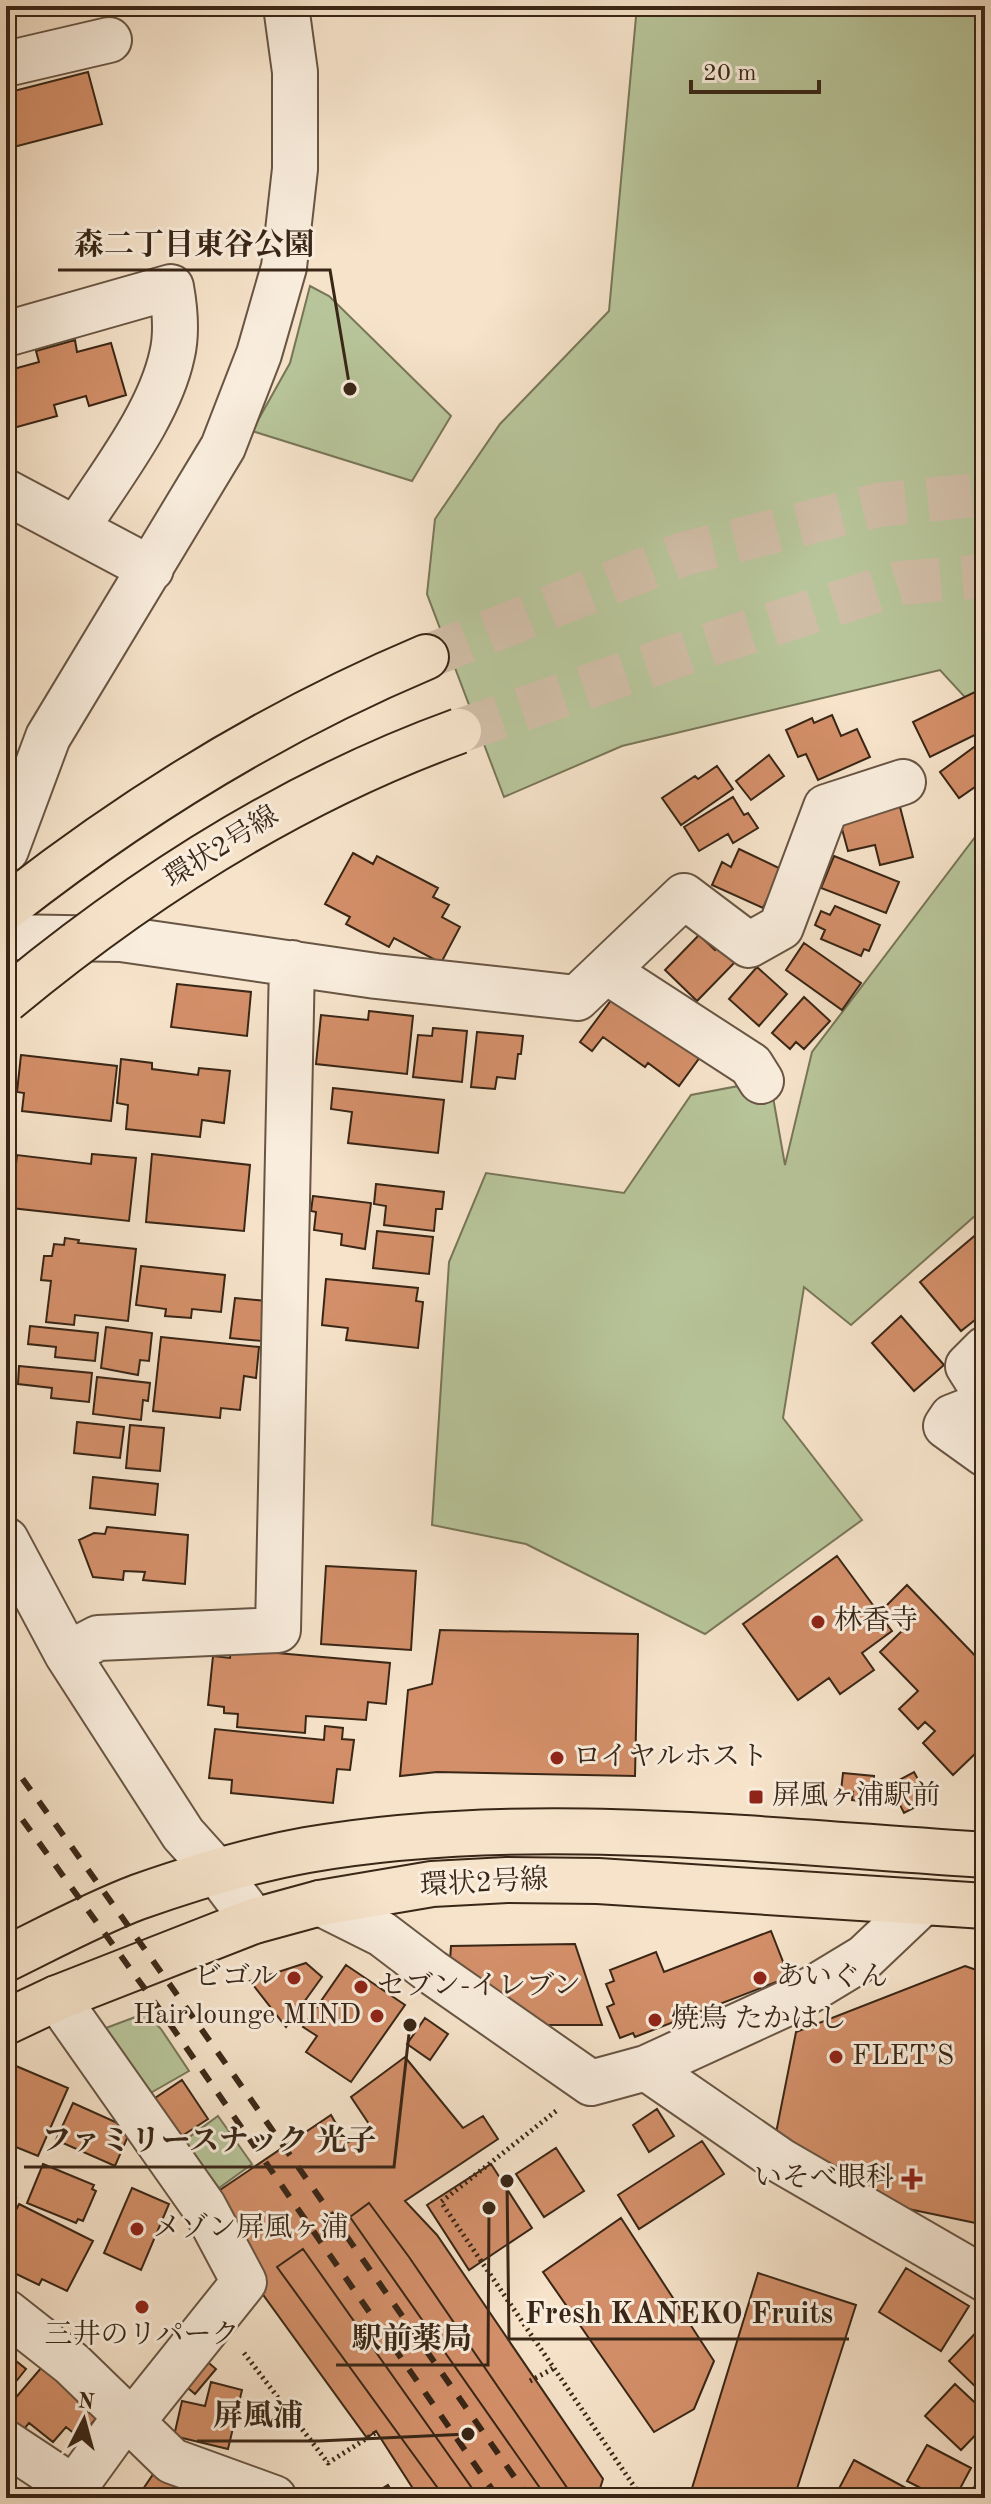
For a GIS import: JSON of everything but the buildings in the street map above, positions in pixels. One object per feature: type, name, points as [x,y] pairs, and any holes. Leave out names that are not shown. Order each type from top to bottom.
[{"type":"main road","points":[[6,908],[108,831],[197,773],[363,684],[426,657]]},
{"type":"main road","name":"環状2号線","points":[[6,1000],[76,943],[274,815],[394,754],[459,731]]},
{"type":"main road","name":"環状2号線","points":[[6,1959],[136,1898],[218,1873],[306,1850],[430,1835],[608,1831],[985,1855]]},
{"type":"main road","name":"環状2号線","points":[[6,2022],[57,1998],[254,1921],[320,1903],[432,1884],[507,1880],[598,1881],[985,1906]]},
{"type":"street","points":[[6,850],[48,737],[223,447],[259,354],[284,267],[295,169],[295,72],[286,6]]},
{"type":"street","points":[[6,64],[109,40]]},
{"type":"street","points":[[6,334],[171,287],[175,311],[173,354],[159,393],[77,528]]},
{"type":"street","points":[[6,492],[151,569]]},
{"type":"street","points":[[6,937],[121,939],[577,998],[684,896],[749,945],[781,927],[826,807],[903,782]]},
{"type":"street","points":[[67,1654],[98,1638],[278,1630],[292,963]]},
{"type":"street","points":[[606,971],[751,1065],[761,1081]]},
{"type":"street","points":[[985,1349],[968,1366],[985,1393]]},
{"type":"street","points":[[985,1404],[952,1417],[946,1426],[985,1454]]},
{"type":"street","points":[[6,1540],[67,1654],[183,1834],[218,1873],[254,1921]]},
{"type":"street","points":[[320,1903],[382,1934],[591,2083],[646,2068],[794,2000],[865,1957],[923,1902]]},
{"type":"street","points":[[6,2443],[74,2488],[244,2282],[204,2207],[57,1998]]},
{"type":"street","points":[[646,2068],[781,2161],[985,2279]]},
{"type":"street","points":[[6,2312],[72,2364],[172,2461],[274,2498]]},
{"type":"path","points":[[591,2083],[441,2202],[642,2498]]},
{"type":"path","points":[[217,2318],[328,2463],[375,2433]]},
{"type":"path","points":[[530,2381],[554,2368]]},
{"type":"green space","points":[[637,6],[985,6],[985,719],[940,670],[622,746],[504,797],[427,594],[435,519],[500,424],[609,311]]},
{"type":"green space","points":[[310,286],[329,296],[451,416],[412,481],[252,431],[290,363]]},
{"type":"green space","points":[[985,824],[985,1207],[851,1325],[804,1287],[783,1418],[862,1520],[705,1634],[526,1544],[432,1525],[449,1262],[486,1173],[624,1193],[691,1095],[770,1080],[785,1165],[812,1052]]},
{"type":"green space","points":[[146,2013],[161,2029],[189,2071],[147,2095],[106,2034],[106,2028]]},
{"type":"green space","points":[[218,2116],[252,2164],[219,2188],[184,2141]]},
{"type":"tunnel","points":[[426,657],[683,554],[878,505],[985,494]]},
{"type":"tunnel","points":[[459,731],[900,583],[985,576]]},
{"type":"railway","points":[[6,1756],[529,2498]]},
{"type":"railway","points":[[6,1797],[163,2014],[498,2498]]},
{"type":"place","name":"森二丁目東谷公園","points":[[350,389]]},
{"type":"place","name":"林香寺","points":[[818,1622]]},
{"type":"place","name":"ロイヤルホスト","points":[[557,1758]]},
{"type":"place","name":"屏風ヶ浦駅前","points":[[756,1797]]},
{"type":"place","name":"ビゴル","points":[[294,1978]]},
{"type":"place","name":"あいぐん","points":[[760,1978]]},
{"type":"place","name":"セブン-イレブン","points":[[361,1987]]},
{"type":"place","name":"Hair lounge MIND","points":[[377,2016]]},
{"type":"place","name":"焼鳥 たかはし","points":[[655,2020]]},
{"type":"place","name":"ファミリースナック 光子","points":[[410,2025]]},
{"type":"place","name":"FLET’S","points":[[836,2057]]},
{"type":"place","name":"いそべ眼科","points":[[912,2179]]},
{"type":"place","name":"Fresh KANEKO Fruits","points":[[507,2181]]},
{"type":"place","name":"駅前薬局","points":[[489,2208]]},
{"type":"place","name":"メゾン屏風ヶ浦","points":[[137,2229]]},
{"type":"place","name":"三井のリパーク","points":[[142,2307]]},
{"type":"place","name":"屏風浦","points":[[468,2434]]}]
